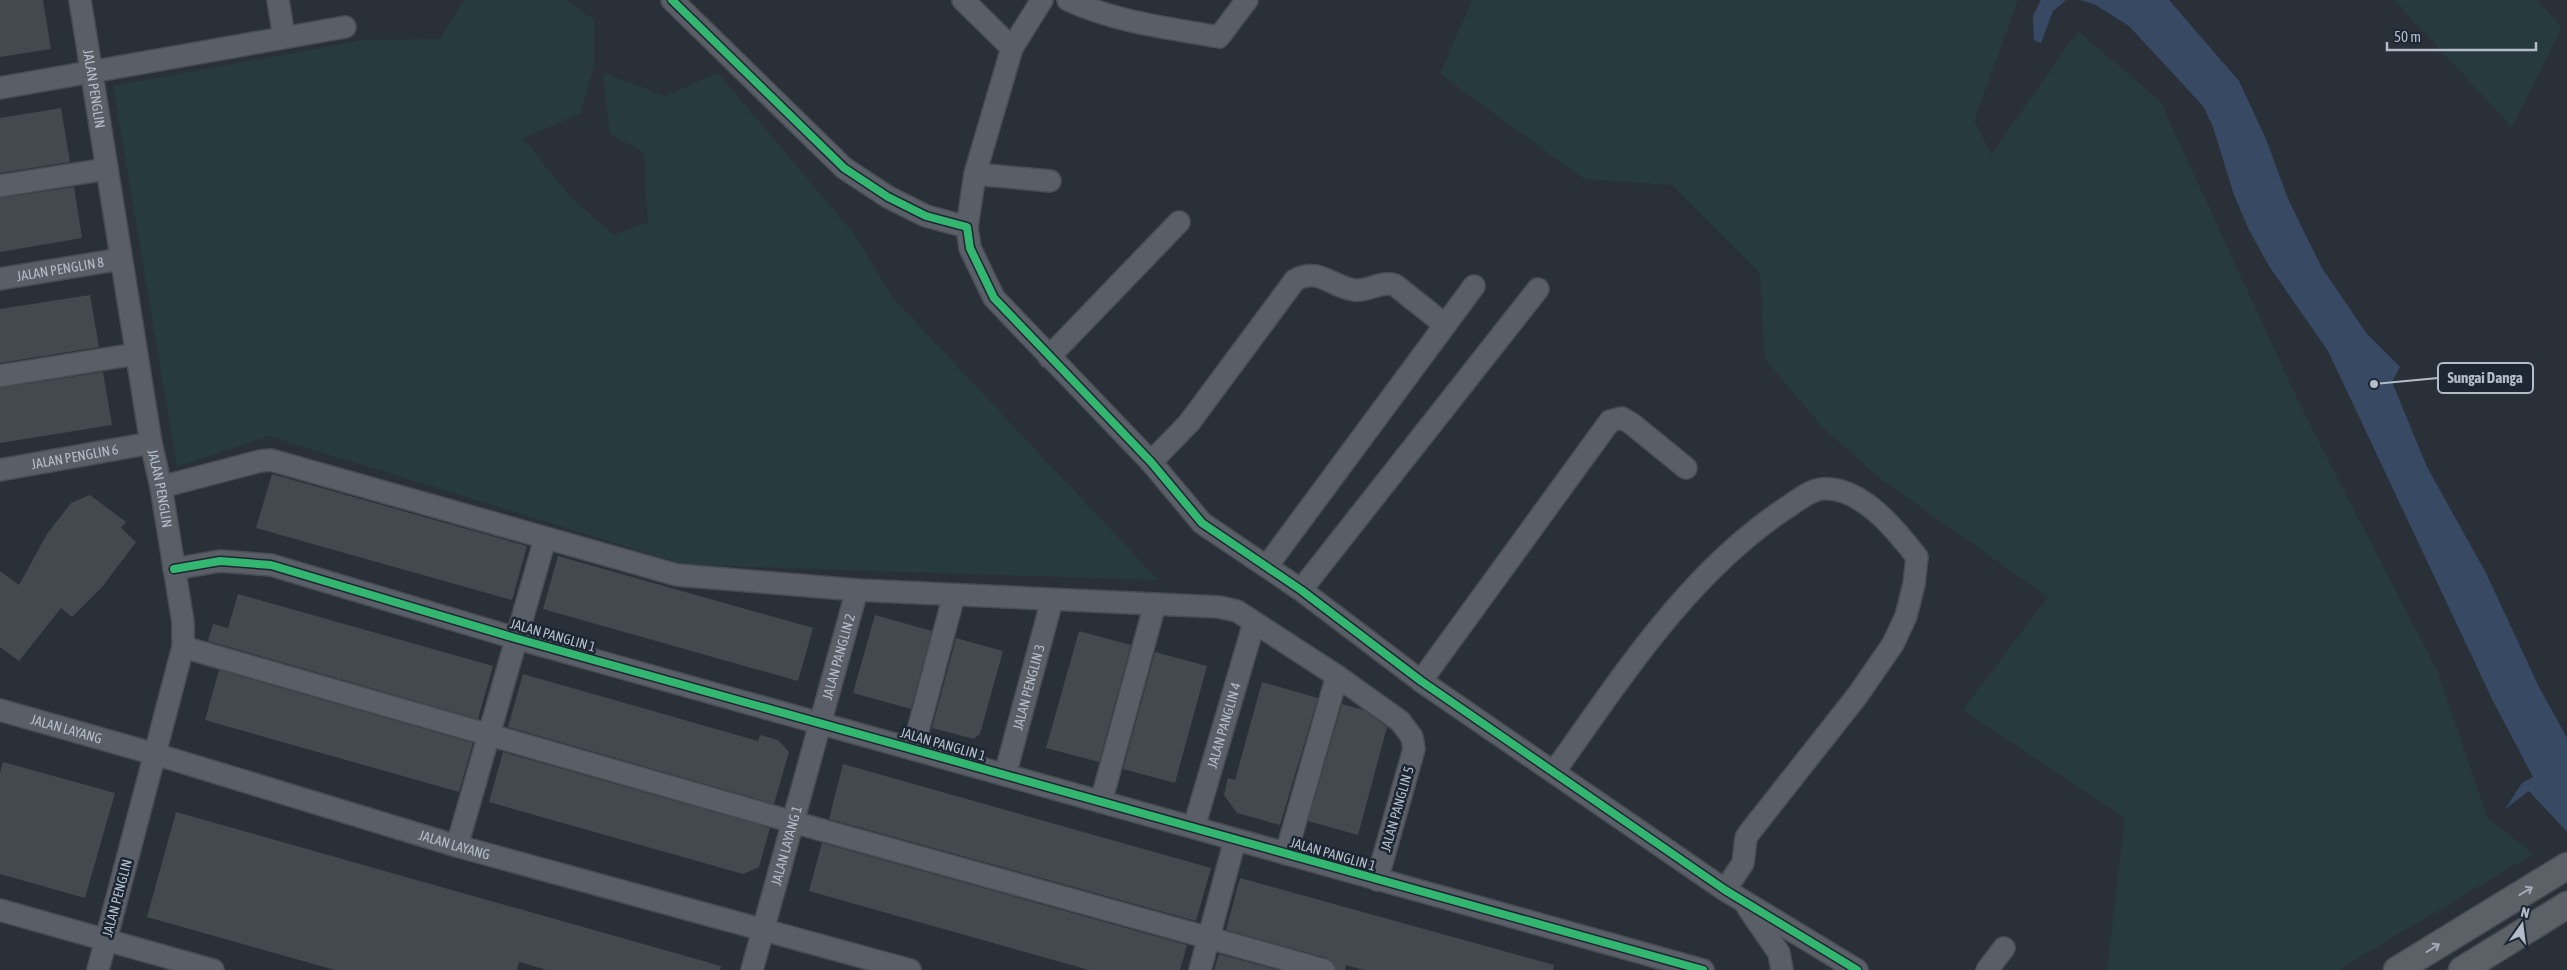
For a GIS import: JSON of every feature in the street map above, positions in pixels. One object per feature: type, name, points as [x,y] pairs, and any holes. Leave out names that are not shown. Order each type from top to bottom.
[{"type":"main road","points":[[2397,970],[2567,866]]},
{"type":"main road","points":[[2462,970],[2567,905]]},
{"type":"street","name":"JALAN PENGLIN","points":[[80,0],[136,354],[151,443],[161,487],[183,622],[184,647],[98,970]]},
{"type":"street","points":[[278,0],[284,37]]},
{"type":"street","points":[[672,0],[844,168],[888,197],[926,216],[967,227]]},
{"type":"street","points":[[963,0],[1012,48]]},
{"type":"street","points":[[1042,0],[1012,48],[975,174],[967,227],[970,248],[994,298],[1151,462],[1202,523],[1301,590],[1421,681],[1725,890],[1857,970]]},
{"type":"street","points":[[1068,0],[1083,7],[1134,22],[1219,36],[1247,0]]},
{"type":"street","points":[[0,88],[344,26]]},
{"type":"street","points":[[0,186],[107,169]]},
{"type":"street","points":[[975,174],[1050,181]]},
{"type":"street","points":[[1049,357],[1179,222]]},
{"type":"street","name":"JALAN PENGLIN 8","points":[[0,279],[121,259]]},
{"type":"street","points":[[1151,462],[1189,423],[1295,280],[1307,274],[1316,275],[1344,289],[1362,291],[1387,282],[1395,285],[1444,324]]},
{"type":"street","points":[[1267,566],[1444,324],[1474,286]]},
{"type":"street","points":[[1301,590],[1538,290]]},
{"type":"street","points":[[0,376],[136,354]]},
{"type":"street","points":[[1421,681],[1610,421],[1622,418],[1632,424],[1686,468]]},
{"type":"street","name":"JALAN PENGLIN 6","points":[[0,470],[151,443]]},
{"type":"street","points":[[161,487],[260,460],[271,460],[677,575],[857,590],[1219,607],[1237,611],[1337,676],[1286,854]]},
{"type":"street","points":[[1554,772],[1622,678],[1689,592],[1710,570],[1770,519],[1820,489],[1832,489],[1852,496],[1876,512],[1896,530],[1917,558],[1906,616],[1893,644],[1857,696],[1749,833],[1746,838],[1743,863],[1725,890]]},
{"type":"street","points":[[457,846],[515,638],[545,539]]},
{"type":"street","name":"JALAN PANGLIN 1","points":[[174,569],[220,561],[271,565],[515,638],[1703,970]]},
{"type":"street","name":"JALAN PANGLIN 2","points":[[820,722],[857,590]]},
{"type":"street","points":[[913,749],[954,595]]},
{"type":"street","name":"JALAN PENGLIN 3","points":[[1005,775],[1052,600]]},
{"type":"street","points":[[1101,802],[1155,604]]},
{"type":"street","name":"JALAN PANGLIN 4","points":[[1194,827],[1254,623]]},
{"type":"street","points":[[184,647],[793,822],[1324,970]]},
{"type":"street","name":"JALAN PANGLIN 5","points":[[1337,676],[1400,721],[1412,737],[1414,749],[1377,880]]},
{"type":"street","name":"JALAN LAYANG","points":[[0,710],[155,754],[457,846],[763,928],[910,970]]},
{"type":"street","name":"JALAN LAYANG 1","points":[[752,970],[820,722]]},
{"type":"street","points":[[1200,970],[1235,840]]},
{"type":"street","points":[[1744,902],[1779,953],[1782,970]]},
{"type":"street","points":[[0,910],[213,970]]},
{"type":"street","points":[[1987,970],[2004,948]]},
{"type":"green space","points":[[464,0],[566,0],[594,20],[594,66],[580,114],[523,138],[571,198],[614,235],[648,222],[644,152],[610,134],[603,73],[665,96],[718,73],[854,234],[893,298],[1158,580],[686,565],[269,436],[177,467],[113,86],[364,40],[440,39]]},
{"type":"green space","points":[[1472,0],[2018,0],[1974,121],[1991,155],[2078,31],[2160,101],[2300,405],[2438,673],[2487,817],[2533,854],[2338,970],[2107,970],[2125,818],[1963,710],[2048,597],[1881,479],[1823,428],[1765,359],[1760,273],[1672,185],[1584,179],[1440,74]]},
{"type":"green space","points":[[2394,0],[2536,0],[2562,27],[2512,127]]},
{"type":"water","points":[[2041,0],[2066,0],[2053,11],[2041,43],[2034,40],[2033,16]]},
{"type":"water","points":[[2080,0],[2169,0],[2239,81],[2266,139],[2288,199],[2322,268],[2367,334],[2400,367],[2392,382],[2427,467],[2486,573],[2538,685],[2567,738],[2567,832],[2529,791],[2505,809],[2522,783],[2533,777],[2493,701],[2328,351],[2269,266],[2249,230],[2234,195],[2213,127],[2203,106],[2129,26],[2094,4]]},
{"type":"building","points":[[0,0],[43,0],[51,49],[0,57]]},
{"type":"building","points":[[61,108],[70,162],[0,173],[0,118]]},
{"type":"building","points":[[74,187],[82,238],[0,252],[0,198]]},
{"type":"building","points":[[90,295],[99,347],[0,363],[0,309]]},
{"type":"building","points":[[103,372],[112,425],[0,443],[0,388]]},
{"type":"building","points":[[272,474],[527,546],[512,600],[256,528]]},
{"type":"building","points":[[90,495],[126,522],[121,528],[136,542],[102,587],[72,617],[61,608],[19,661],[0,647],[0,571],[19,585],[47,534],[71,503]]},
{"type":"building","points":[[558,556],[813,628],[798,681],[543,609]]},
{"type":"building","points":[[238,594],[493,666],[478,719],[208,641],[213,624],[228,628]]},
{"type":"building","points":[[875,615],[932,631],[911,709],[853,693]]},
{"type":"building","points":[[1079,631],[1131,645],[1099,762],[1046,748]]},
{"type":"building","points":[[956,638],[1003,651],[980,734],[974,739],[932,728]]},
{"type":"building","points":[[1155,652],[1207,666],[1175,783],[1123,769]]},
{"type":"building","points":[[219,670],[473,743],[459,792],[205,720]]},
{"type":"building","points":[[523,674],[758,741],[760,735],[778,740],[789,752],[774,804],[508,727]]},
{"type":"building","points":[[1262,682],[1318,698],[1280,825],[1237,813],[1224,795],[1228,778],[1235,780]]},
{"type":"building","points":[[1342,704],[1364,710],[1387,727],[1358,835],[1308,821]]},
{"type":"building","points":[[503,752],[770,828],[759,867],[743,874],[489,802]]},
{"type":"building","points":[[3,762],[115,793],[85,898],[0,874],[0,773]]},
{"type":"building","points":[[843,764],[1211,868],[1196,921],[829,819]]},
{"type":"building","points":[[176,812],[721,966],[720,970],[547,970],[519,962],[517,970],[335,970],[147,917]]},
{"type":"building","points":[[822,843],[1187,945],[1180,970],[1089,970],[809,891]]},
{"type":"building","points":[[1240,878],[1554,965],[1553,970],[1364,970],[1346,965],[1345,970],[1336,970],[1333,962],[1327,958],[1226,930]]},
{"type":"building","points":[[1219,954],[1277,970],[1214,970]]},
{"type":"cycle path","points":[[672,0],[844,168],[888,197],[926,216],[967,227],[970,248],[994,298],[1151,462],[1202,523],[1301,590],[1421,681],[1725,890],[1857,970]]},
{"type":"cycle path","points":[[174,569],[220,561],[271,565],[515,638],[1703,970]]},
{"type":"place","name":"Sungai Danga","points":[[2374,384]]}]
